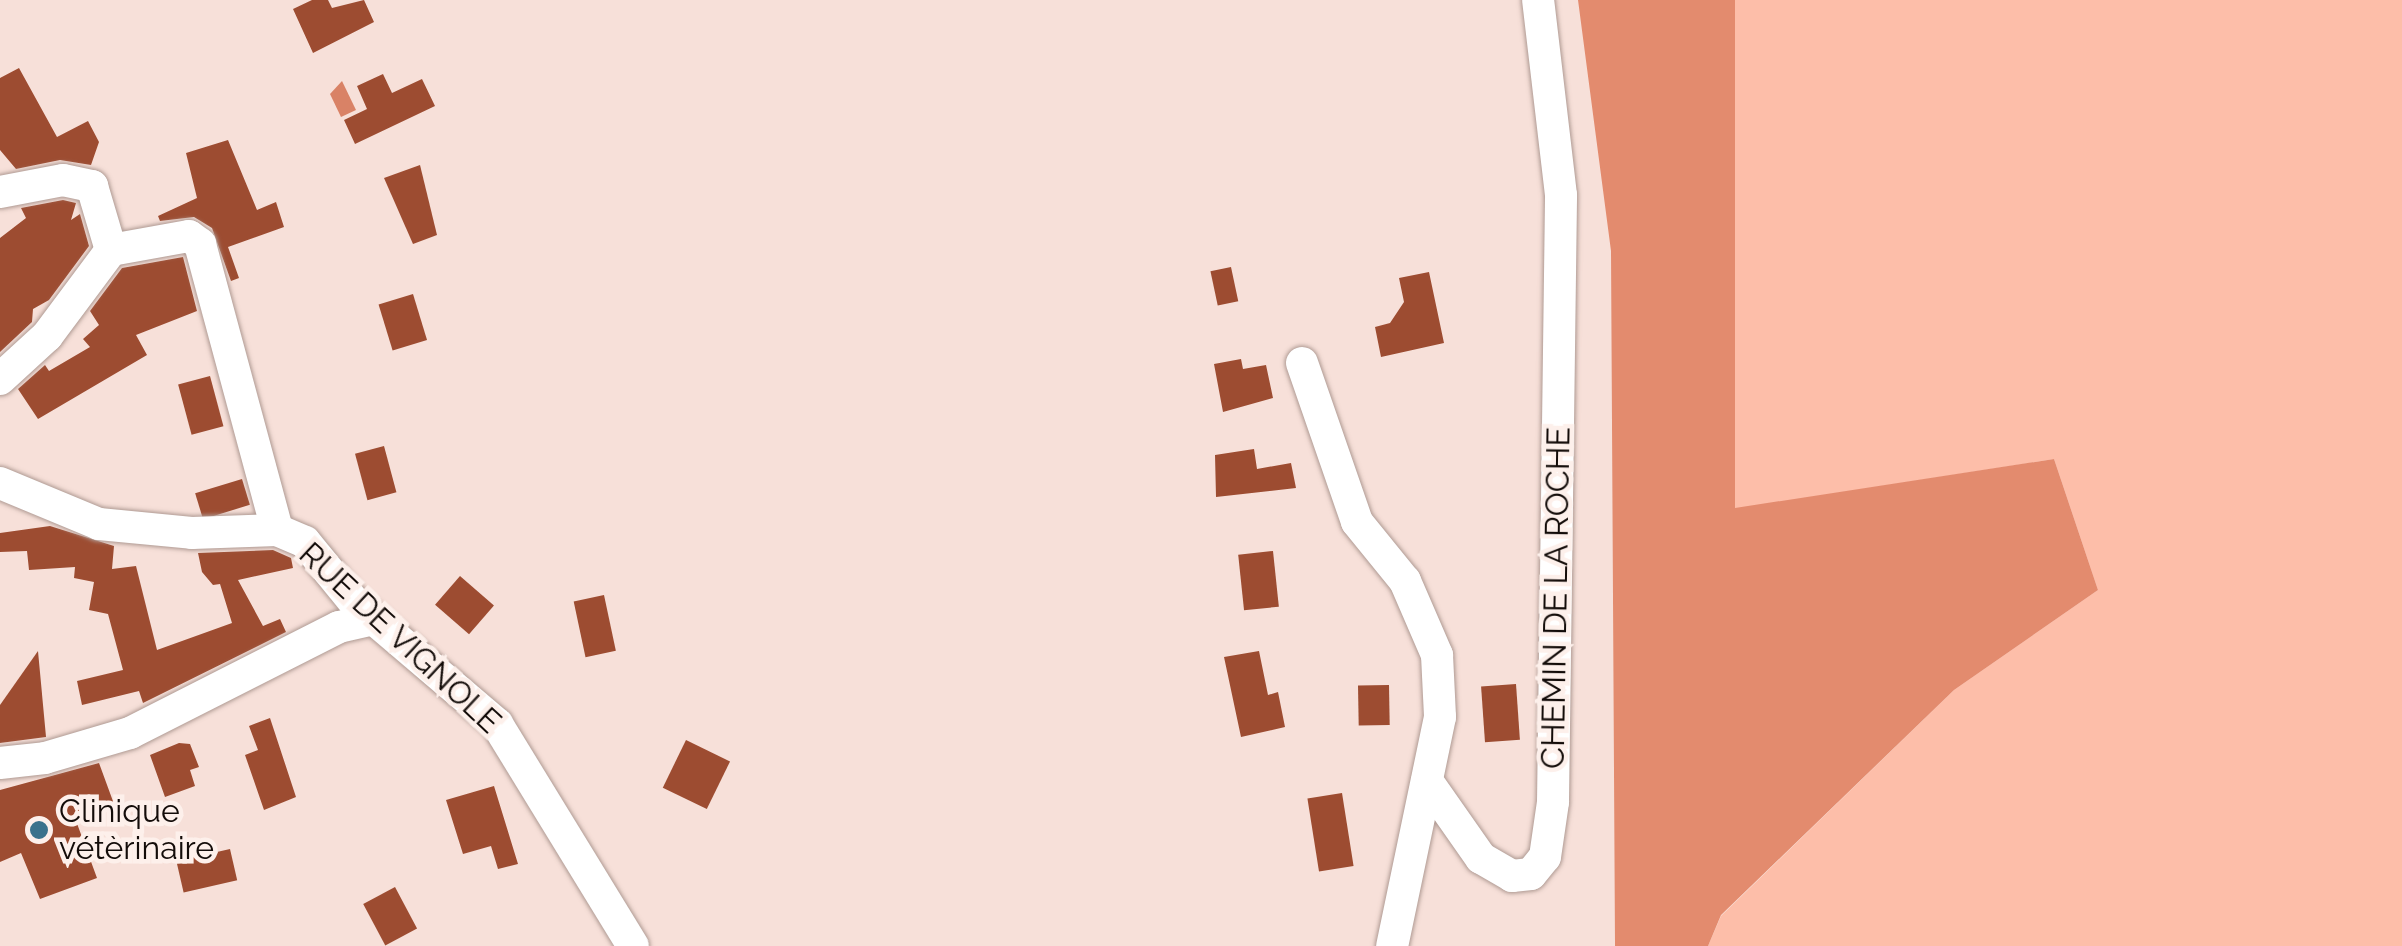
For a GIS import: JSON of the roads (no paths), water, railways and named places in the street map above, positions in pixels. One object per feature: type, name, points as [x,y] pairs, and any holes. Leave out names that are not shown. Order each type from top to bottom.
[{"type":"street","name":"CHEMIN DE LA ROCHE","points":[[1427,781],[1481,858],[1512,876],[1531,874],[1545,857],[1553,802],[1561,196],[1538,0]]},
{"type":"street","points":[[0,192],[63,180],[92,186],[111,250]]},
{"type":"street","points":[[0,379],[47,336],[111,250],[189,236],[200,244],[277,530]]},
{"type":"street","points":[[1302,364],[1356,522],[1404,581],[1437,655],[1440,717],[1392,946]]},
{"type":"street","name":"RUE DE VIGNOLE","points":[[0,483],[99,524],[192,533],[277,530],[314,550],[374,618],[497,724],[633,946]]},
{"type":"street","points":[[0,763],[45,758],[130,732],[338,627],[374,618]]},
{"type":"place","name":"Clinique vétèrinaire","points":[[39,830]]}]
